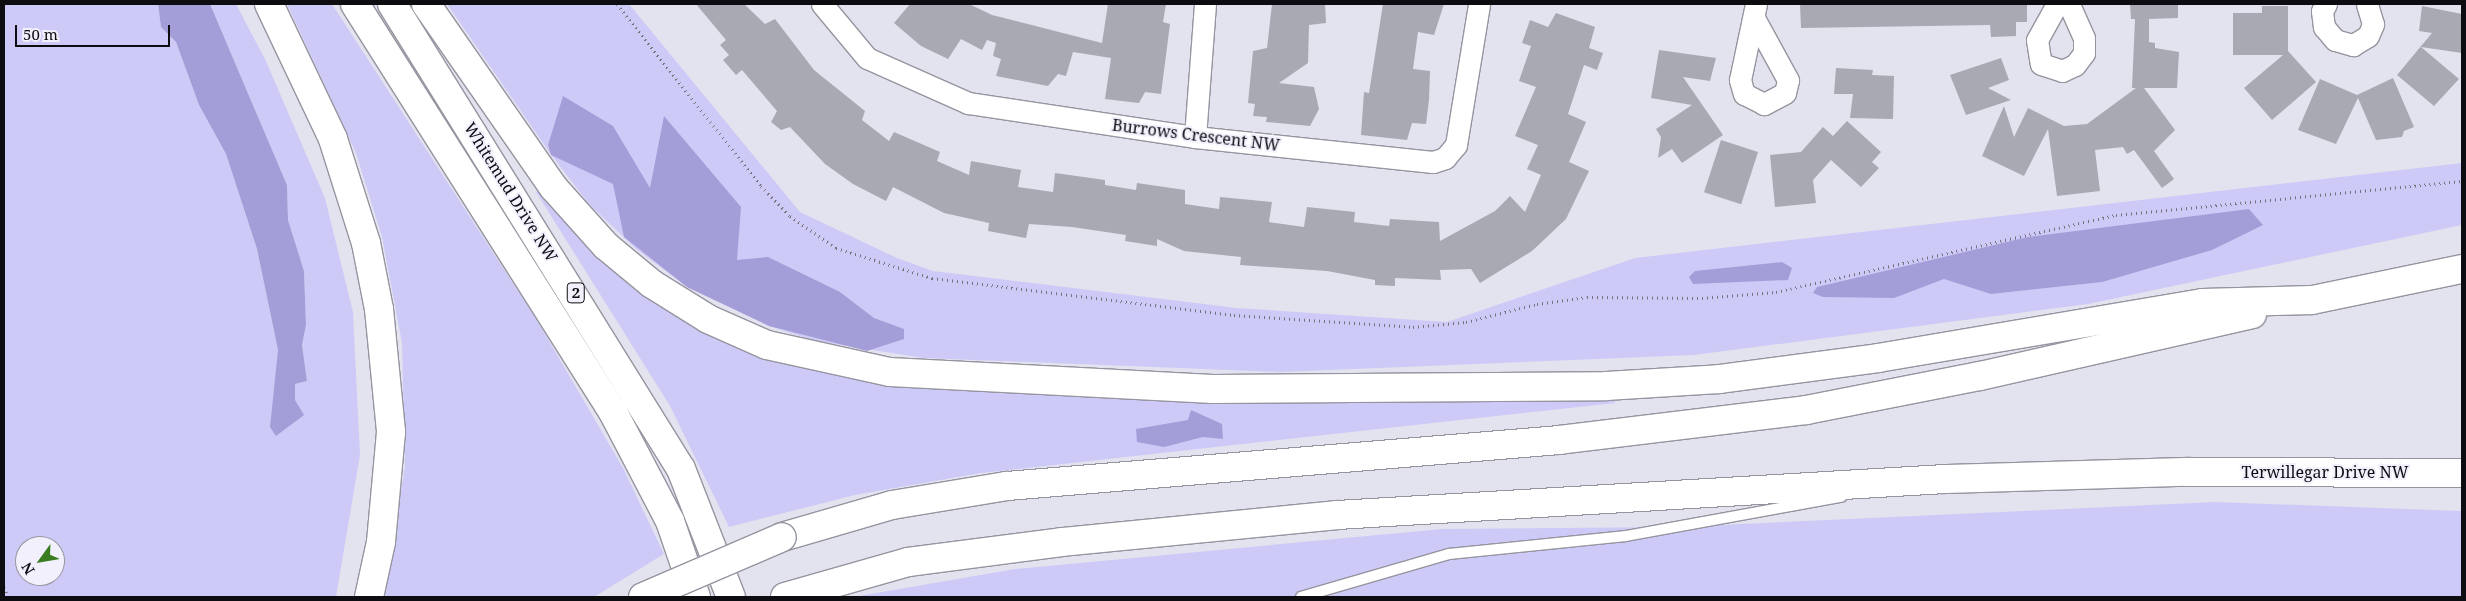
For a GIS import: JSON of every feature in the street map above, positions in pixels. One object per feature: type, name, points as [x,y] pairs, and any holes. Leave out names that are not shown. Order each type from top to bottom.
[{"type":"main road","points":[[268,4],[333,138],[366,243],[379,308],[391,432],[381,542],[369,597]]},
{"type":"main road","points":[[355,4],[613,412],[662,505],[696,597]]},
{"type":"main road","name":"Whitemud Drive NW","points":[[392,4],[681,469],[716,550],[731,597]]},
{"type":"main road","points":[[426,4],[554,188],[606,246],[652,284],[708,319],[766,345],[890,372],[1213,388],[1606,386],[1719,380],[1878,358],[2202,303],[2312,300]]},
{"type":"main road","points":[[643,597],[782,537],[892,505],[1007,486],[1558,440],[1806,410],[1980,376],[2312,300],[2462,269]]},
{"type":"main road","name":"Terwillegar Drive NW","points":[[785,597],[810,587],[908,562],[1062,542],[1318,517],[1944,479],[2188,472],[2462,473]]},
{"type":"street","name":"Burrows Crescent NW","points":[[822,4],[867,58],[968,103],[1195,137],[1440,161],[1456,145],[1479,4]]},
{"type":"street","points":[[1195,137],[1206,4]]},
{"type":"street","points":[[2057,4],[2037,40],[2041,64],[2062,71],[2076,65],[2084,53],[2084,38],[2070,4]]},
{"type":"street","points":[[2326,4],[2322,11],[2324,26],[2335,40],[2353,45],[2368,36],[2374,24],[2367,4]]},
{"type":"lane","points":[[1301,597],[1450,554],[1626,536],[1944,479]]},
{"type":"path","points":[[617,4],[761,186],[790,216],[836,248],[932,278],[1234,315],[1413,327],[1466,322],[1537,304],[1587,297],[1702,298],[1776,292],[2116,215],[2462,181]]},
{"type":"path","points":[[4,587],[8,597]]},
{"type":"shaded area","points":[[4,4],[158,4],[161,27],[176,42],[199,105],[226,154],[257,249],[278,350],[278,370],[295,400],[295,384],[307,381],[302,345],[306,325],[304,271],[288,220],[287,185],[210,4],[236,4],[265,59],[325,198],[353,312],[360,455],[336,597],[4,597]]},
{"type":"shaded area","points":[[158,4],[210,4],[287,185],[288,220],[304,271],[306,325],[302,345],[307,381],[295,384],[295,400],[304,415],[276,436],[270,427],[278,350],[257,249],[226,154],[199,105],[176,42],[161,27]]},
{"type":"shaded area","points":[[287,4],[332,4],[538,322],[623,468],[664,554],[594,597],[383,597],[405,467],[402,343],[382,237],[356,153]]},
{"type":"shaded area","points":[[447,4],[629,4],[800,212],[897,258],[933,271],[1237,308],[1447,322],[1635,258],[2462,163],[2462,225],[2088,304],[1694,355],[1280,372],[924,358],[815,341],[769,326],[687,287],[635,248],[589,204],[552,156]]},
{"type":"shaded area","points":[[563,96],[613,126],[650,188],[664,116],[741,207],[737,260],[768,257],[840,292],[874,318],[904,329],[904,339],[867,351],[769,326],[687,287],[624,237],[613,184],[551,155],[548,145]]},
{"type":"shaded area","points":[[540,189],[789,363],[1614,396],[1615,403],[981,473],[855,495],[729,527],[670,406],[536,192]]},
{"type":"shaded area","points":[[2249,209],[2263,225],[2212,250],[2102,282],[1991,294],[1944,279],[1894,298],[1823,297],[1813,293],[1817,287],[2028,237]]},
{"type":"shaded area","points":[[1782,262],[1792,268],[1788,280],[1693,284],[1689,277],[1695,271]]},
{"type":"shaded area","points":[[1191,410],[1222,424],[1223,439],[1203,437],[1164,447],[1137,442],[1136,429],[1188,420]]},
{"type":"shaded area","points":[[2215,502],[2462,511],[2462,597],[853,597],[1015,569],[1442,529],[1675,527]]},
{"type":"building","points":[[696,4],[744,4],[765,24],[775,19],[814,70],[865,111],[862,120],[889,141],[894,132],[940,152],[937,161],[969,175],[971,161],[1021,170],[1018,187],[1053,192],[1055,173],[1105,180],[1105,185],[1136,190],[1137,183],[1185,190],[1185,204],[1219,209],[1220,197],[1272,202],[1269,222],[1304,227],[1307,207],[1355,212],[1354,222],[1389,226],[1390,219],[1439,222],[1440,241],[1495,211],[1510,196],[1525,212],[1541,175],[1527,169],[1538,145],[1515,136],[1536,87],[1519,81],[1531,46],[1522,43],[1530,20],[1548,27],[1556,13],[1595,27],[1589,48],[1603,53],[1597,70],[1584,65],[1568,114],[1586,122],[1569,162],[1589,171],[1566,219],[1532,251],[1480,283],[1471,269],[1440,270],[1441,280],[1395,278],[1395,286],[1375,285],[1375,280],[1327,271],[1240,265],[1241,257],[1184,251],[1157,239],[1157,246],[1125,241],[1126,235],[1072,227],[1029,224],[1026,238],[988,231],[989,223],[944,213],[893,187],[886,201],[853,184],[825,164],[790,127],[781,130],[771,122],[777,111],[742,70],[736,75],[723,60],[729,55],[720,45],[726,40]]},
{"type":"building","points":[[910,4],[969,4],[992,15],[1102,43],[1108,4],[1166,4],[1163,22],[1170,24],[1161,94],[1145,92],[1139,103],[1105,99],[1111,58],[1073,52],[1066,76],[1058,74],[1048,86],[996,76],[1001,59],[993,56],[996,43],[987,40],[982,50],[961,39],[948,59],[921,46],[894,23]]},
{"type":"building","points":[[1272,4],[1325,4],[1326,23],[1309,25],[1308,63],[1279,83],[1314,87],[1319,109],[1310,126],[1266,122],[1267,117],[1253,116],[1255,104],[1248,103],[1253,51],[1267,48]]},
{"type":"building","points":[[1383,4],[1444,4],[1434,35],[1418,32],[1413,69],[1430,71],[1429,100],[1426,124],[1412,123],[1407,140],[1361,135],[1364,92],[1369,93]]},
{"type":"building","points":[[1800,4],[2027,4],[2027,22],[2016,22],[2016,36],[1991,37],[1990,25],[1801,28]]},
{"type":"building","points":[[2130,4],[2178,4],[2178,18],[2149,19],[2149,42],[2155,43],[2155,48],[2179,52],[2177,88],[2144,88],[2175,130],[2154,151],[2174,179],[2162,188],[2134,150],[2127,154],[2123,147],[2095,150],[2100,191],[2057,196],[2048,129],[2024,176],[1982,156],[2004,106],[2014,137],[2028,108],[2064,126],[2087,124],[2136,88],[2132,88],[2135,19],[2131,19]]},
{"type":"building","points":[[2262,6],[2288,6],[2288,51],[2316,82],[2272,120],[2244,88],[2283,55],[2233,55],[2233,13],[2262,13]]},
{"type":"building","points":[[2422,6],[2462,14],[2462,53],[2421,47],[2459,79],[2434,106],[2397,75],[2432,33],[2419,31]]},
{"type":"building","points":[[1659,50],[1716,58],[1710,81],[1683,77],[1723,135],[1682,163],[1672,149],[1658,158],[1661,137],[1656,129],[1692,105],[1651,98]]},
{"type":"building","points":[[2001,58],[2009,80],[1988,88],[2011,100],[1966,115],[1950,75]]},
{"type":"building","points":[[1836,68],[1873,70],[1872,75],[1894,76],[1893,119],[1850,118],[1853,94],[1834,94]]},
{"type":"building","points":[[2393,78],[2414,127],[2404,131],[2402,137],[2376,140],[2358,98],[2336,144],[2298,130],[2320,79],[2357,95]]},
{"type":"building","points":[[1847,121],[1881,152],[1872,162],[1879,168],[1861,187],[1831,160],[1813,180],[1816,203],[1775,207],[1770,155],[1801,152],[1823,127],[1833,136]]},
{"type":"building","points":[[1721,140],[1758,152],[1741,204],[1704,192]]}]
